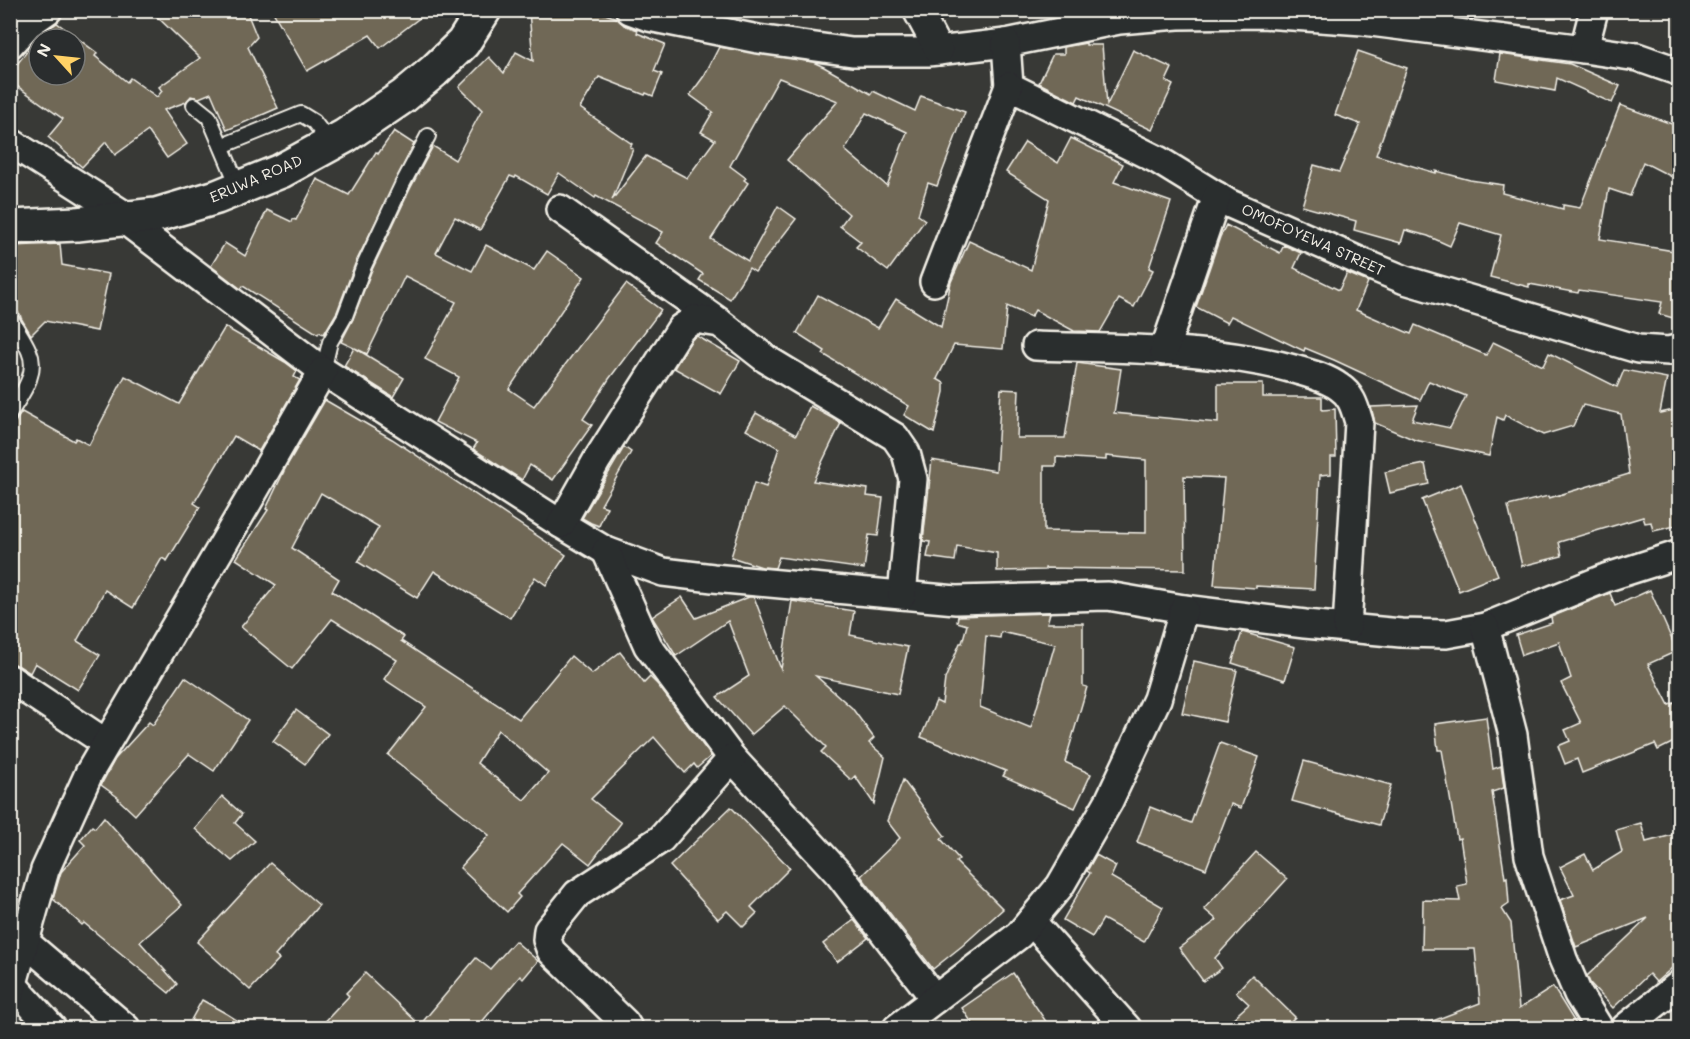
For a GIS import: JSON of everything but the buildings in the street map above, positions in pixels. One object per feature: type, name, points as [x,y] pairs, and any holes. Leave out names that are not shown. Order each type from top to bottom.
[{"type":"main road","name":"ERUWA ROAD","points":[[10,227],[77,224],[156,215],[217,197],[281,171],[330,144],[404,96],[463,43],[483,10]]},
{"type":"street","points":[[10,44],[28,24],[48,10]]},
{"type":"street","points":[[630,10],[649,17],[758,39],[852,52],[939,51],[1006,43],[1046,22],[1119,20],[1178,15],[1262,15],[1363,21],[1637,57],[1680,72]]},
{"type":"street","points":[[917,10],[939,51]]},
{"type":"street","points":[[1584,50],[1594,10]]},
{"type":"street","points":[[934,282],[1009,86],[1006,43]]},
{"type":"street","name":"OMOFOYEWA STREET","points":[[1009,86],[1158,160],[1228,203],[1406,280],[1638,349],[1669,351],[1680,348]]},
{"type":"street","points":[[10,142],[126,218],[322,371],[606,551],[663,572],[956,600],[1108,596],[1184,609],[1347,628],[1446,634],[1485,627],[1608,577],[1680,554]]},
{"type":"street","points":[[1164,351],[1216,196]]},
{"type":"street","points":[[560,209],[720,323],[766,359],[895,437],[906,453],[913,479],[902,595]]},
{"type":"street","points":[[561,524],[597,460],[681,328],[695,319],[720,323]]},
{"type":"street","points":[[1036,346],[1164,351],[1265,361],[1322,377],[1341,387],[1354,403],[1359,422],[1347,628]]},
{"type":"street","points":[[52,1029],[12,990],[18,937],[45,870],[89,773],[322,371]]},
{"type":"street","points":[[606,551],[648,646],[732,758],[839,874],[935,999]]},
{"type":"street","points":[[897,1029],[1019,935],[1060,886],[1109,801],[1157,699],[1184,609]]},
{"type":"street","points":[[1485,627],[1513,735],[1529,856],[1563,959],[1578,994],[1599,1029]]},
{"type":"street","points":[[10,679],[106,743]]},
{"type":"street","points":[[628,1029],[625,1023],[551,951],[547,940],[548,930],[577,894],[661,839],[732,758]]},
{"type":"street","points":[[1030,921],[1126,1029]]},
{"type":"street","points":[[18,937],[126,1029]]},
{"type":"street","points":[[1625,1029],[1680,984]]},
{"type":"lane","points":[[194,105],[209,117],[239,188]]},
{"type":"lane","points":[[222,146],[301,114],[314,122],[330,144]]},
{"type":"lane","points":[[322,371],[330,342],[345,316],[363,268],[428,136]]},
{"type":"lane","points":[[10,317],[30,352],[33,365],[30,379],[10,413]]}]
